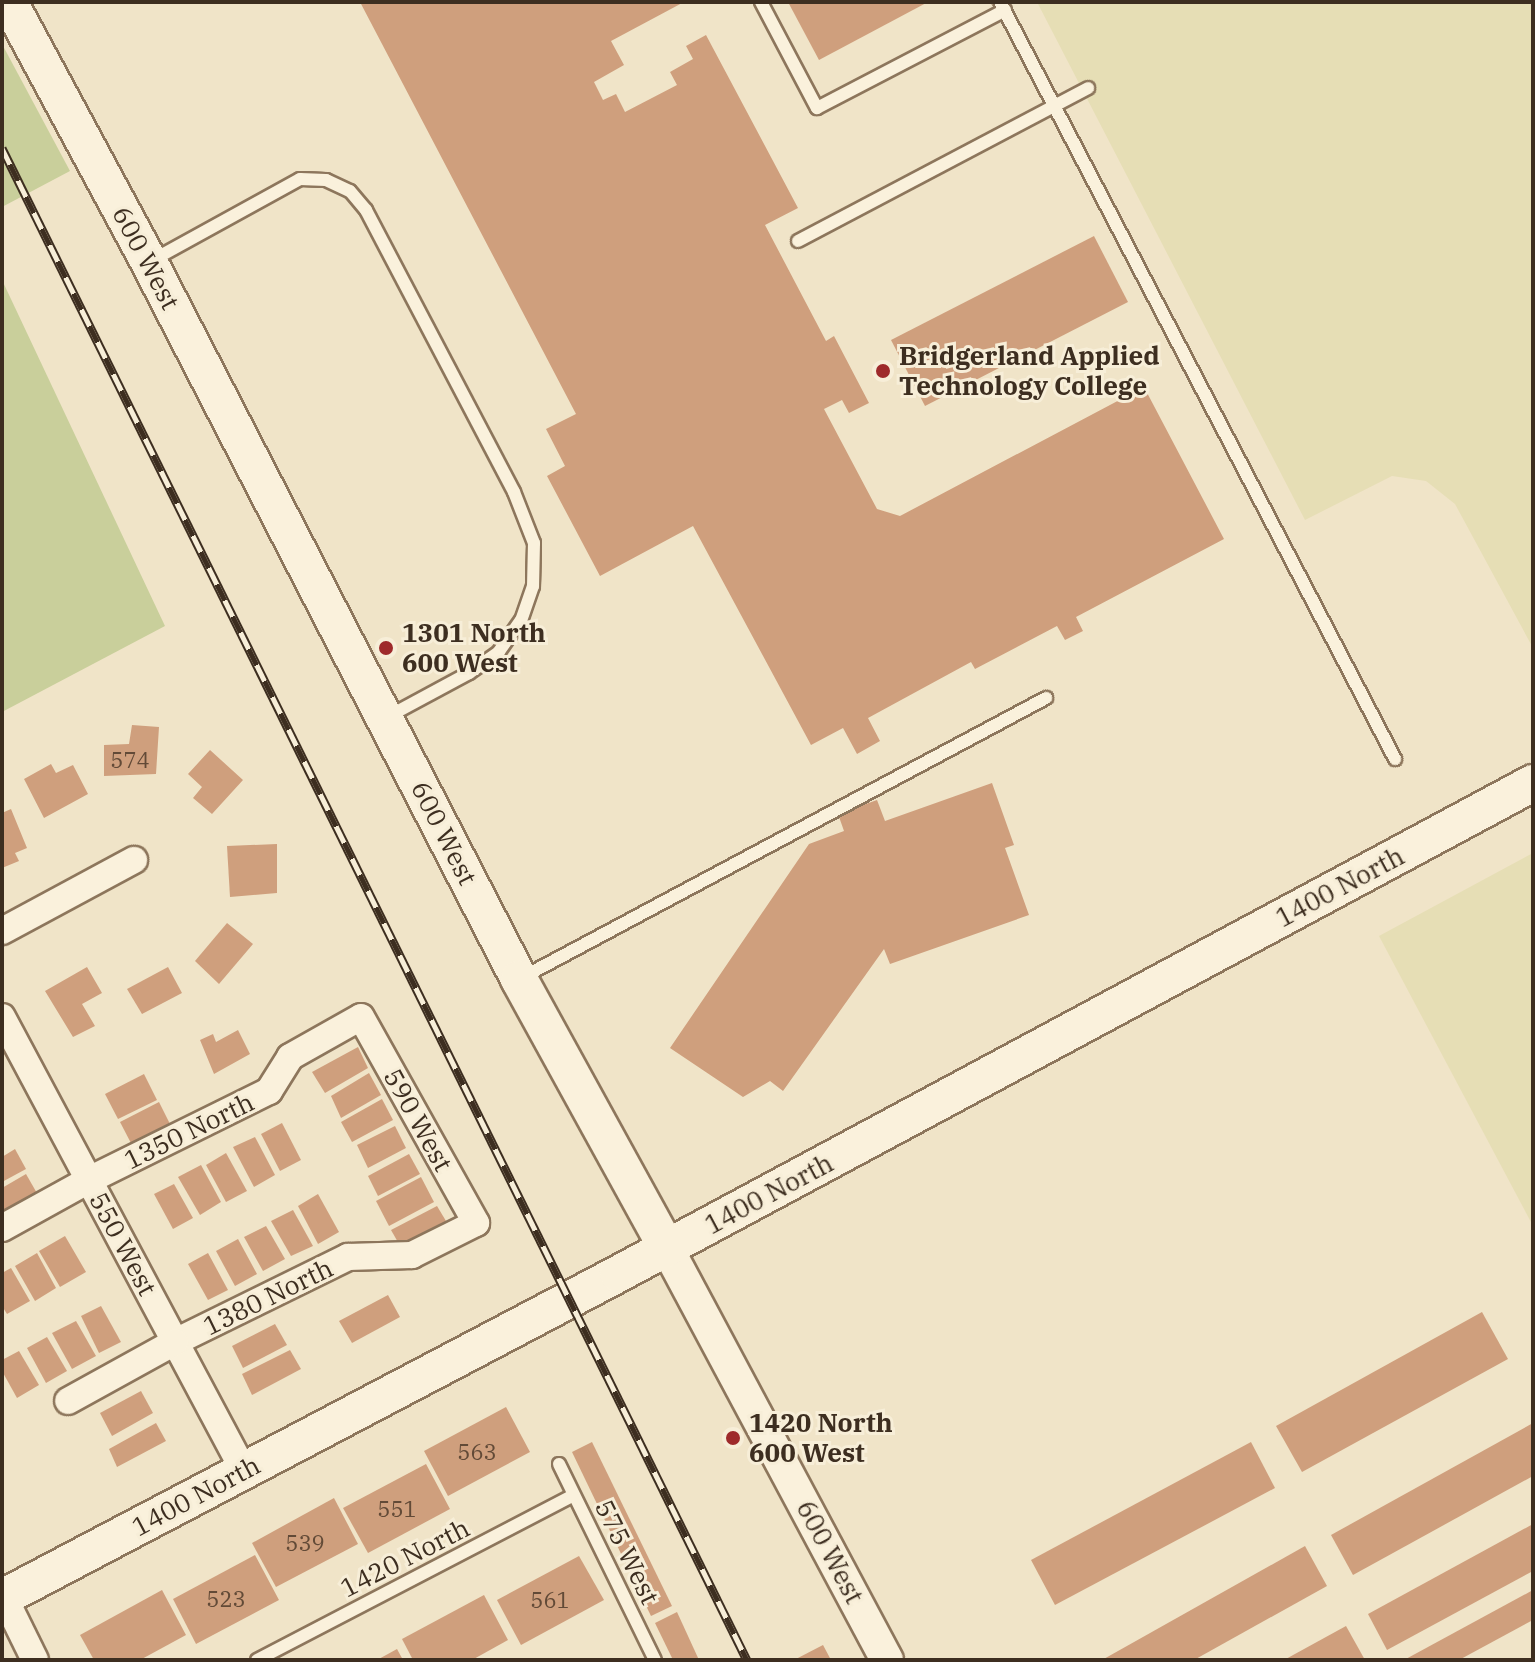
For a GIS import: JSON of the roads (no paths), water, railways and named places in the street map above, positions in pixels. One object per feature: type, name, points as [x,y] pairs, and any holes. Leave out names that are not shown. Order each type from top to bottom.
[{"type":"main road","name":"600 West","points":[[9,2],[149,262],[519,979],[667,1248]]},
{"type":"main road","name":"1400 North","points":[[3,1598],[667,1248],[1533,783]]},
{"type":"street","points":[[2,931],[134,860]]},
{"type":"street","name":"550 West","points":[[2,1017],[244,1471]]},
{"type":"street","name":"1350 North","points":[[2,1228],[89,1180],[269,1091],[290,1057],[361,1017]]},
{"type":"street","name":"590 West","points":[[361,1017],[476,1223]]},
{"type":"street","name":"1380 North","points":[[68,1401],[175,1342],[348,1257],[412,1255],[476,1223]]},
{"type":"street","name":"600 West","points":[[667,1248],[887,1660]]},
{"type":"street","points":[[3,1598],[35,1660]]},
{"type":"lane","points":[[761,2],[817,108],[1002,6],[1395,759]]},
{"type":"lane","points":[[798,241],[1088,88]]},
{"type":"lane","points":[[149,262],[300,179],[326,180],[350,191],[366,210],[514,492],[534,543],[533,586],[521,620],[499,652],[469,673],[385,719]]},
{"type":"lane","points":[[519,979],[1046,698]]},
{"type":"lane","name":"575 West","points":[[559,1464],[655,1660]]},
{"type":"lane","name":"1420 North","points":[[257,1660],[574,1495]]},
{"type":"railway","points":[[2,148],[747,1660]]},
{"type":"place","name":"Bridgerland Applied Technology College","points":[[883,371]]},
{"type":"place","name":"1301 North 600 West","points":[[386,648]]},
{"type":"place","name":"1420 North 600 West","points":[[733,1438]]}]
